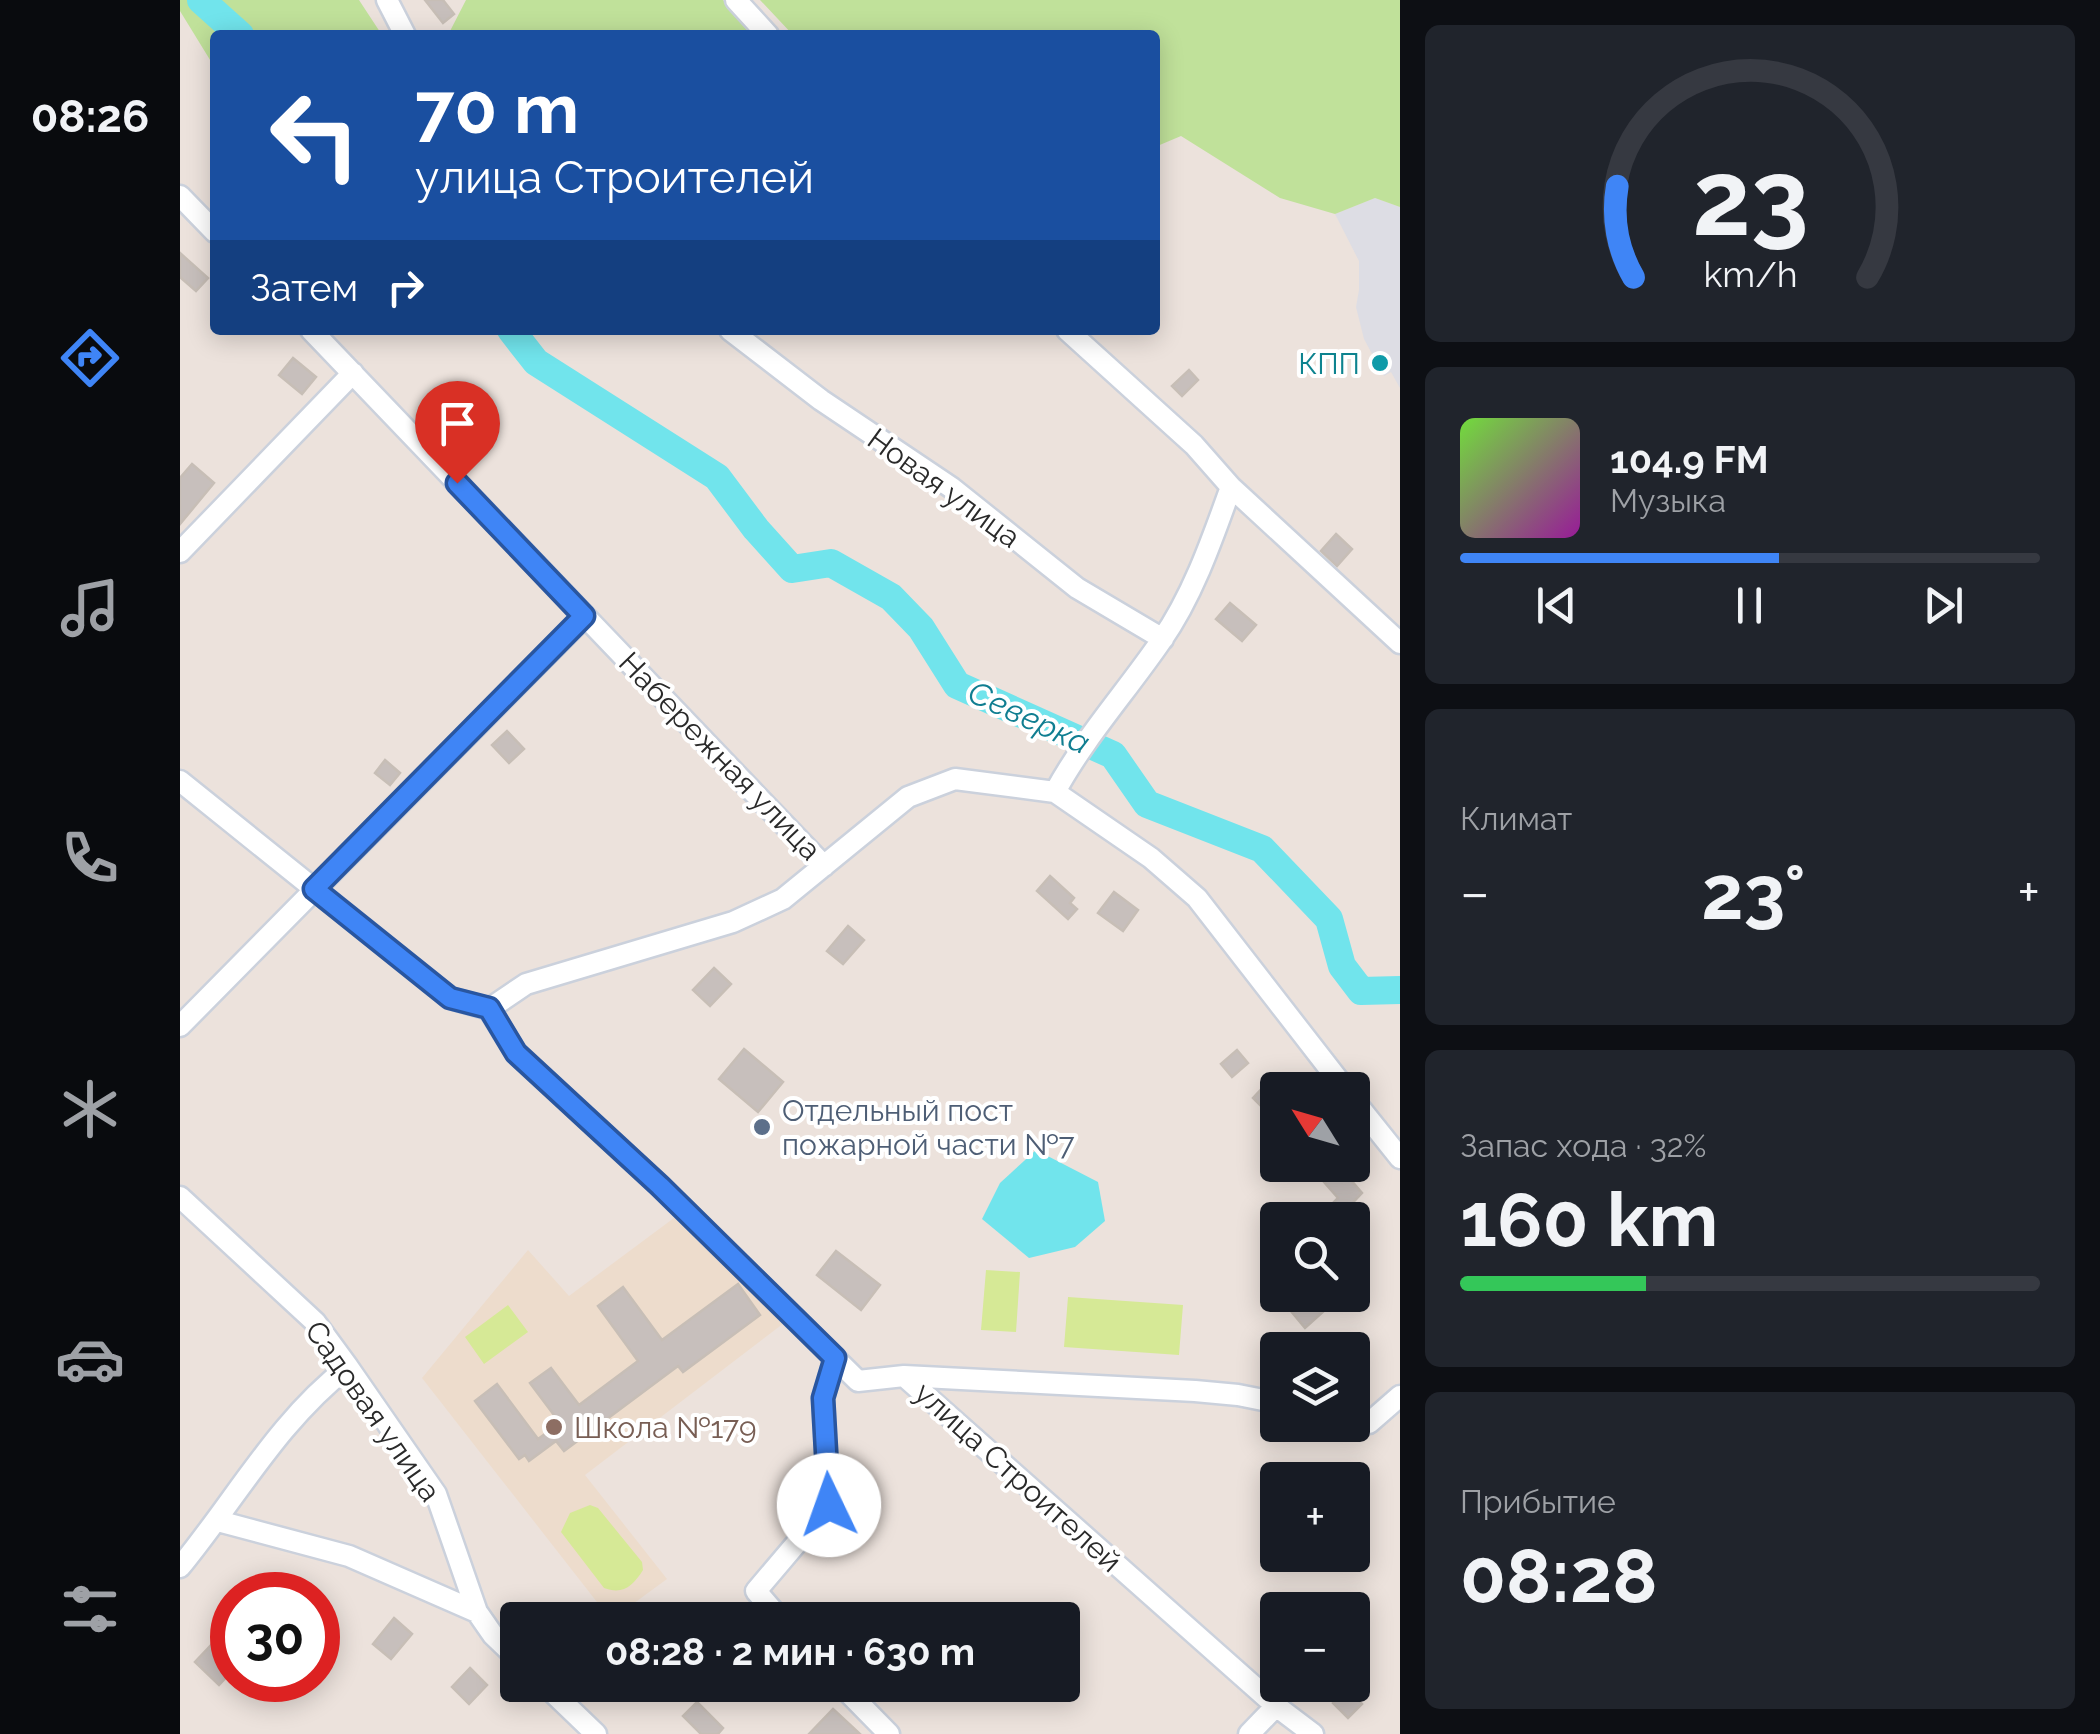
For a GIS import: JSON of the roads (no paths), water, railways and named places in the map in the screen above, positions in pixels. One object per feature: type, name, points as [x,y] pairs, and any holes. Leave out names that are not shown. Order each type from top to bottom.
[{"type":"street","points":[[387,0],[402,30]]},
{"type":"street","points":[[736,0],[763,30]]},
{"type":"street","points":[[180,196],[210,227]]},
{"type":"street","name":"Набережная улица","points":[[316,335],[824,866],[908,797],[955,778],[1055,792],[1152,858],[1197,898],[1332,1072]]},
{"type":"street","name":"Новая улица","points":[[736,335],[821,400],[952,488],[1077,588],[1163,639]]},
{"type":"street","points":[[1072,335],[1194,445],[1231,488],[1400,643]]},
{"type":"street","points":[[180,552],[353,373]]},
{"type":"street","points":[[1055,792],[1093,729],[1163,639],[1205,560],[1231,488]]},
{"type":"street","points":[[180,1026],[584,616]]},
{"type":"street","points":[[180,781],[450,998],[489,1008],[526,984],[733,922],[783,899],[824,866]]},
{"type":"street","name":"улица Строителей","points":[[489,1008],[516,1053],[660,1186],[858,1382],[904,1376],[1276,1706],[1313,1734]]},
{"type":"street","points":[[1370,1120],[1400,1158]]},
{"type":"street","name":"Садовая улица","points":[[180,1197],[315,1322],[348,1366],[436,1494],[477,1612],[500,1641]]},
{"type":"street","points":[[766,1602],[756,1590],[829,1505],[823,1398],[835,1358]]},
{"type":"street","points":[[180,1567],[218,1521],[263,1454],[319,1389],[348,1366]]},
{"type":"street","points":[[904,1376],[1195,1391],[1260,1400]]},
{"type":"street","points":[[1370,1422],[1400,1396]]},
{"type":"street","points":[[218,1521],[349,1556],[477,1612]]},
{"type":"street","points":[[563,1702],[596,1734]]},
{"type":"street","points":[[858,1702],[889,1734]]},
{"type":"street","points":[[1249,1734],[1276,1706]]},
{"type":"water","points":[[1036,1150],[1098,1182],[1105,1221],[1075,1247],[1029,1258],[982,1219],[1000,1183]]},
{"type":"waterway","name":"Северка","points":[[201,0],[234,30]]},
{"type":"waterway","name":"Северка","points":[[515,335],[536,362],[717,477],[792,569],[831,563],[891,597],[921,628],[957,685],[1113,755],[1147,804],[1262,849],[1329,919],[1342,966],[1361,991],[1400,990]]},
{"type":"place","name":"КПП","points":[[1380,363]]},
{"type":"place","name":"Отдельный пост пожарной части №7","points":[[762,1127]]},
{"type":"place","name":"Школа №179","points":[[554,1427]]}]
